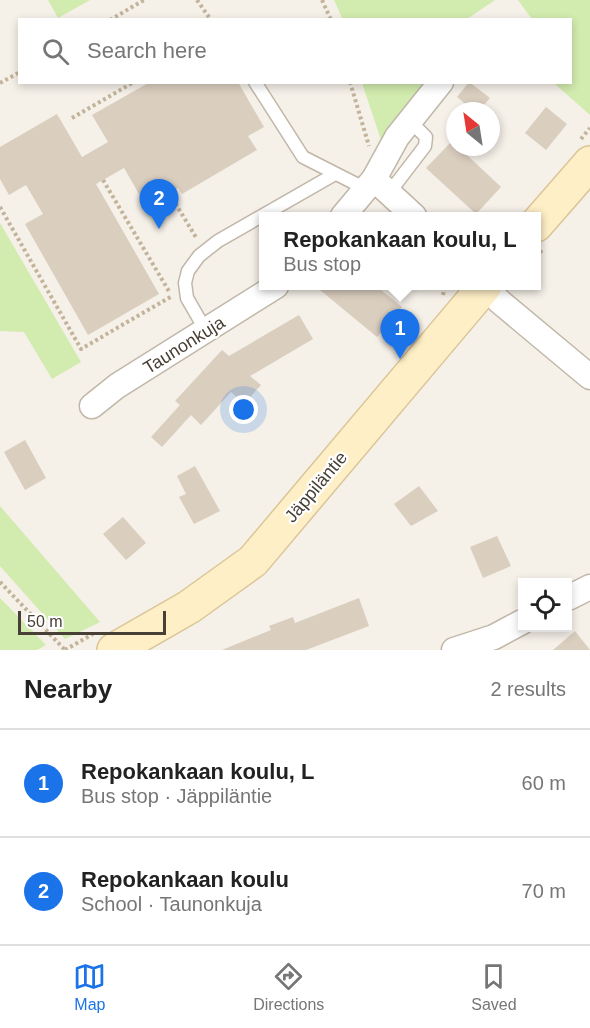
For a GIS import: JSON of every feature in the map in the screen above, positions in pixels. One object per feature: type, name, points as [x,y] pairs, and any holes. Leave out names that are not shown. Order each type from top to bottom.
[{"type":"main road","points":[[541,220],[590,163]]},
{"type":"main road","name":"Jäppiläntie","points":[[105,641],[189,607],[253,561],[481,290]]},
{"type":"street","points":[[348,212],[377,187],[386,154],[439,84]]},
{"type":"street","points":[[377,187],[409,212]]},
{"type":"street","name":"Taunonkuja","points":[[92,406],[117,386],[268,290]]},
{"type":"street","points":[[489,290],[499,301],[590,377]]},
{"type":"street","points":[[572,596],[590,587]]},
{"type":"street","points":[[454,650],[494,637],[518,624]]},
{"type":"lane","points":[[256,84],[303,157],[335,174],[377,187]]},
{"type":"lane","points":[[270,212],[335,174]]},
{"type":"lane","points":[[206,331],[187,298],[188,271],[204,251],[259,219]]},
{"type":"path","points":[[113,18],[144,0]]},
{"type":"path","points":[[197,0],[210,18]]},
{"type":"path","points":[[322,0],[330,18]]},
{"type":"path","points":[[0,83],[18,73]]},
{"type":"path","points":[[72,118],[131,84]]},
{"type":"path","points":[[351,84],[368,144],[377,187]]},
{"type":"path","points":[[104,180],[172,296]]},
{"type":"path","points":[[164,183],[204,251]]},
{"type":"path","points":[[0,207],[81,349],[186,288]]},
{"type":"path","points":[[441,301],[444,290]]},
{"type":"path","points":[[0,582],[65,650],[105,641]]},
{"type":"green space","points":[[48,0],[90,0],[58,18]]},
{"type":"green space","points":[[334,0],[495,0],[468,18],[342,18]]},
{"type":"green space","points":[[518,0],[590,0],[590,115],[555,84],[572,84],[572,18],[531,18]]},
{"type":"green space","points":[[362,84],[426,84],[381,140]]},
{"type":"green space","points":[[0,223],[81,362],[52,379],[24,332],[0,331]]},
{"type":"green space","points":[[0,506],[100,622],[65,639],[0,566]]},
{"type":"green space","points":[[0,598],[46,645],[37,650],[0,650]]},
{"type":"building","points":[[146,84],[239,84],[264,127],[248,136],[257,150],[182,194],[178,188],[146,206],[124,168],[96,184],[159,294],[88,335],[25,224],[43,214],[26,185],[9,195],[0,179],[0,147],[57,114],[82,157],[108,142],[92,115]]},
{"type":"building","points":[[467,84],[472,84],[490,98],[487,102],[463,102],[457,97]]},
{"type":"building","points":[[546,107],[567,124],[546,150],[525,133]]},
{"type":"building","points":[[446,147],[446,156],[468,156],[501,187],[478,212],[474,212],[426,168]]},
{"type":"building","points":[[320,290],[381,290],[402,307],[377,337]]},
{"type":"building","points":[[299,315],[313,339],[250,376],[261,385],[244,404],[231,392],[201,425],[191,415],[162,447],[151,437],[180,405],[175,401],[222,350],[229,356]]},
{"type":"building","points":[[25,440],[46,478],[25,490],[4,452]]},
{"type":"building","points":[[195,466],[220,511],[194,524],[179,497],[186,494],[177,476]]},
{"type":"building","points":[[419,486],[438,511],[411,526],[394,504]]},
{"type":"building","points":[[123,517],[146,543],[126,560],[103,534]]},
{"type":"building","points":[[497,536],[511,566],[483,578],[470,547]]},
{"type":"building","points":[[359,598],[369,626],[306,650],[222,650],[271,630],[269,626],[293,617],[295,623]]},
{"type":"building","points":[[575,631],[590,650],[553,650]]},
{"type":"place","name":"Repokankaan koulu","points":[[159,229]]},
{"type":"place","name":"Repokankaan koulu, L","points":[[400,359]]}]
